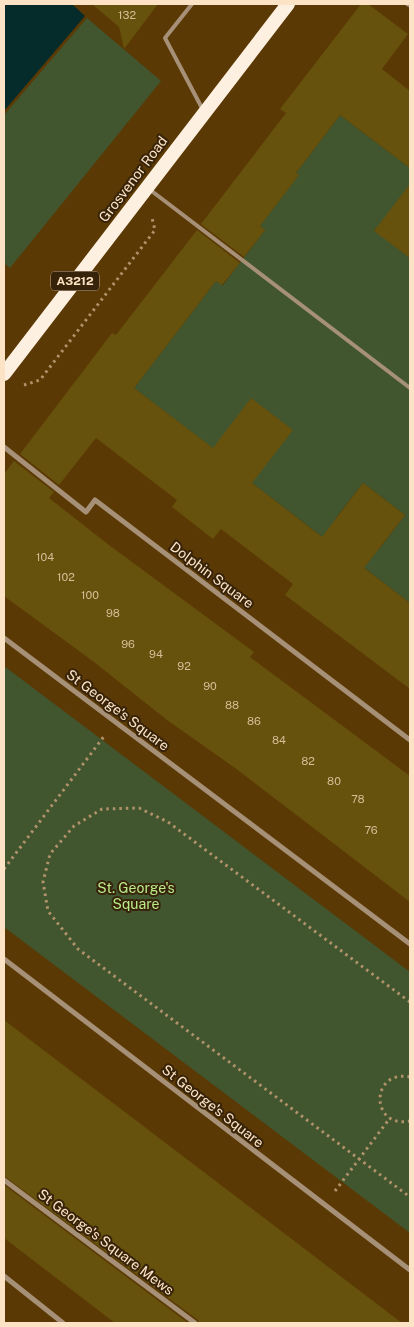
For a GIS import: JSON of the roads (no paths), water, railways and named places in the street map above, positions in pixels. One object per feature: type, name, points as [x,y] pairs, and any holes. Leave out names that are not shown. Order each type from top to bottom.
[{"type":"highway","name":"Grosvenor Road","points":[[4,374],[288,4]]},
{"type":"street","name":"Dolphin Square","points":[[4,447],[86,512],[95,500],[410,740]]},
{"type":"street","name":"St George's Square","points":[[4,638],[410,944]]},
{"type":"street","name":"St George's Square","points":[[4,959],[410,1270]]},
{"type":"street","name":"St George's Square Mews","points":[[4,1180],[195,1323]]},
{"type":"street","points":[[4,1276],[63,1323]]},
{"type":"lane","points":[[192,4],[165,38],[204,112]]},
{"type":"lane","points":[[147,188],[410,388]]},
{"type":"water","points":[[4,4],[72,4],[85,16],[4,111]]},
{"type":"park label","name":"St. George's Square","points":[[136,896]]}]
